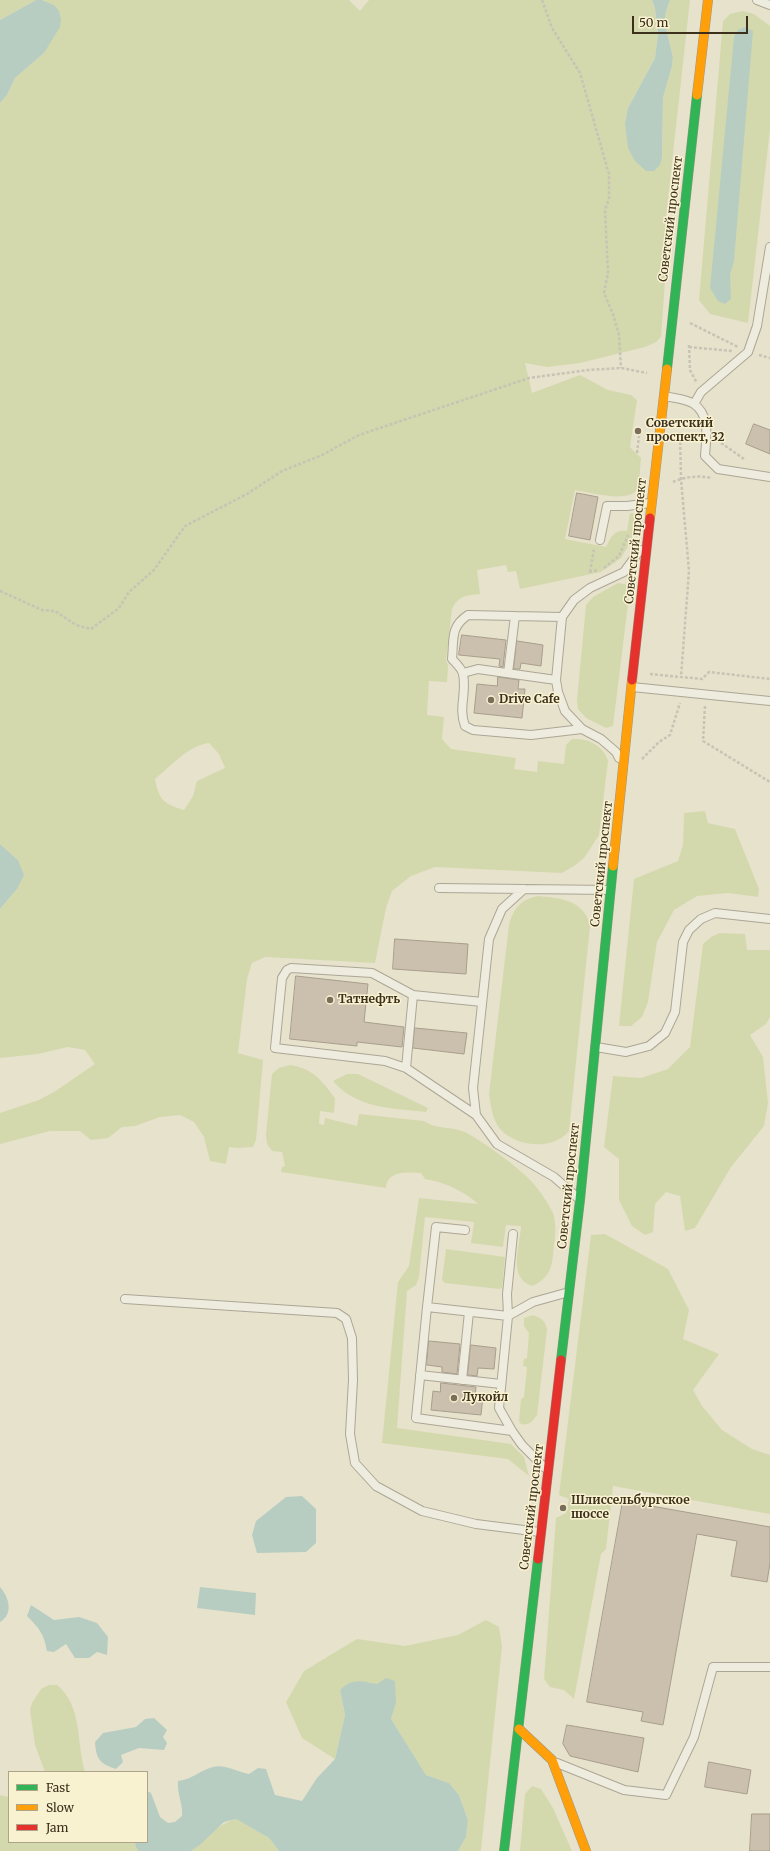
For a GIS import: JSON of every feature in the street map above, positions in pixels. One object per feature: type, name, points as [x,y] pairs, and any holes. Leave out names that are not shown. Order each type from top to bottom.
[{"type":"main road","name":"Советский проспект","points":[[504,1851],[580,1200],[634,665],[708,0]]},
{"type":"main road","points":[[519,1729],[552,1760],[586,1851]]},
{"type":"lane","points":[[757,0],[770,6]]},
{"type":"lane","points":[[694,404],[701,392],[748,352],[758,326],[770,247]]},
{"type":"lane","points":[[664,395],[694,404],[702,413],[706,423],[705,456],[718,468],[770,477]]},
{"type":"lane","points":[[600,540],[607,506],[627,506],[652,502]]},
{"type":"lane","points":[[624,767],[616,752],[601,739],[582,729],[565,711],[558,692],[556,680],[562,616],[574,600],[590,588],[624,572],[643,546],[650,530]]},
{"type":"lane","points":[[562,616],[468,615],[459,621],[454,630],[452,659],[463,673],[464,691],[462,716],[465,726],[473,730],[531,735],[582,729]]},
{"type":"lane","points":[[508,673],[515,616]]},
{"type":"lane","points":[[463,673],[478,669],[556,680]]},
{"type":"lane","points":[[632,687],[770,701]]},
{"type":"lane","points":[[439,888],[612,890]]},
{"type":"lane","points":[[476,1115],[473,1088],[489,939],[502,909],[524,889]]},
{"type":"lane","points":[[596,1047],[626,1052],[650,1046],[665,1033],[675,1012],[683,942],[689,930],[701,919],[716,913],[770,919]]},
{"type":"lane","points":[[482,1002],[413,995],[372,973],[291,968],[287,970],[282,978],[275,1048],[386,1061],[406,1068],[476,1115],[497,1144],[554,1177],[580,1200]]},
{"type":"lane","points":[[406,1068],[413,995]]},
{"type":"lane","points":[[465,1230],[436,1227],[416,1418],[512,1431]]},
{"type":"lane","points":[[513,1234],[507,1294],[508,1316],[499,1408],[522,1445],[548,1472]]},
{"type":"lane","points":[[427,1307],[508,1316],[533,1302],[569,1292]]},
{"type":"lane","points":[[125,1298],[338,1314],[346,1319],[352,1338],[353,1380],[350,1434],[354,1463],[376,1486],[422,1511],[476,1524],[541,1532]]},
{"type":"lane","points":[[462,1380],[470,1312]]},
{"type":"lane","points":[[420,1375],[501,1384]]},
{"type":"lane","points":[[552,1760],[624,1790],[666,1795],[694,1737],[714,1668],[770,1667]]},
{"type":"path","points":[[542,0],[552,28],[580,73],[609,174],[609,199],[605,210],[608,273],[604,293],[613,314],[619,335],[621,368]]},
{"type":"path","points":[[689,346],[748,352]]},
{"type":"path","points":[[0,591],[42,610],[55,611],[76,625],[91,629],[119,608],[129,592],[154,570],[185,526],[247,494],[282,471],[322,455],[359,435],[529,378],[588,370],[621,368],[666,377]]},
{"type":"path","points":[[680,430],[681,478],[689,571],[681,677]]},
{"type":"path","points":[[681,478],[703,476],[719,480]]},
{"type":"path","points":[[590,588],[589,574],[595,545],[600,540]]},
{"type":"path","points":[[634,665],[652,674],[681,677],[702,679],[709,672],[770,679]]},
{"type":"path","points":[[672,701],[686,703]]},
{"type":"path","points":[[640,763],[659,742],[670,735],[680,702]]},
{"type":"path","points":[[699,704],[705,705],[703,742],[770,782]]},
{"type":"green space","points":[[0,0],[36,0],[0,20]]},
{"type":"green space","points":[[42,0],[349,0],[360,11],[369,0],[652,0],[655,9],[658,34],[655,58],[628,108],[662,157],[663,98],[673,57],[665,24],[665,15],[670,0],[690,0],[666,217],[669,225],[661,337],[656,342],[645,347],[580,363],[547,367],[525,363],[532,393],[580,375],[608,390],[631,395],[637,400],[630,447],[641,458],[637,489],[633,493],[626,496],[598,495],[575,490],[565,539],[606,547],[614,534],[619,531],[627,531],[630,513],[635,514],[632,539],[621,558],[601,572],[520,589],[516,571],[508,572],[506,565],[477,570],[480,594],[463,597],[457,601],[452,609],[446,659],[448,666],[447,682],[429,681],[427,715],[444,717],[442,739],[451,749],[516,758],[514,769],[537,772],[538,761],[564,764],[566,745],[572,739],[589,741],[599,747],[606,755],[608,761],[599,835],[584,858],[562,873],[435,867],[411,876],[392,891],[386,908],[375,963],[265,957],[252,963],[247,979],[238,1053],[263,1060],[256,1140],[253,1147],[229,1147],[226,1164],[210,1161],[204,1137],[194,1122],[180,1115],[160,1117],[135,1126],[122,1127],[108,1138],[91,1140],[80,1131],[50,1131],[0,1144],[0,1113],[39,1100],[54,1092],[95,1064],[85,1050],[68,1047],[38,1054],[0,1058],[0,909],[17,889],[18,860],[0,844],[0,103],[7,95],[15,78],[44,53],[54,5]],"holes":[[[209,743],[219,754],[225,768],[197,781],[193,796],[184,810],[167,803],[158,792],[155,779],[187,752]]]},
{"type":"green space","points":[[743,11],[754,14],[770,26],[770,129],[748,323],[710,314],[699,300],[723,21],[730,14]]},
{"type":"green space","points":[[618,583],[625,584],[630,588],[613,726],[606,728],[586,718],[578,709],[577,700],[586,605],[593,597]]},
{"type":"green space","points":[[705,811],[708,823],[735,829],[759,889],[758,897],[728,893],[697,896],[674,910],[657,942],[648,1002],[642,1017],[631,1026],[619,1026],[634,879],[678,861],[683,845],[684,813]]},
{"type":"green space","points":[[538,896],[563,900],[577,906],[587,917],[590,926],[569,1131],[554,1142],[544,1144],[525,1143],[515,1140],[500,1129],[491,1108],[489,1094],[509,925],[515,910],[522,902]]},
{"type":"green space","points":[[720,933],[745,934],[747,950],[770,950],[770,1017],[766,1024],[750,1035],[763,1057],[768,1103],[764,1126],[731,1167],[695,1228],[685,1231],[680,1196],[666,1192],[655,1204],[653,1232],[645,1235],[632,1226],[619,1200],[619,1159],[604,1147],[613,1076],[641,1078],[668,1069],[690,1047],[703,944],[711,937]]},
{"type":"green space","points":[[290,1065],[311,1072],[321,1081],[335,1098],[334,1113],[320,1111],[319,1124],[324,1125],[325,1118],[357,1126],[359,1114],[424,1121],[434,1126],[460,1130],[490,1148],[520,1170],[536,1186],[549,1205],[555,1220],[552,1264],[548,1273],[540,1282],[533,1286],[525,1282],[520,1276],[517,1261],[521,1226],[506,1225],[503,1247],[471,1243],[474,1222],[425,1217],[419,1277],[416,1285],[407,1291],[397,1428],[511,1444],[524,1457],[529,1476],[508,1459],[382,1443],[398,1282],[409,1266],[419,1198],[478,1204],[453,1188],[439,1182],[425,1179],[421,1173],[410,1172],[394,1175],[387,1182],[386,1188],[281,1172],[282,1167],[285,1166],[282,1152],[272,1151],[267,1144],[266,1134],[272,1074],[279,1068]]},
{"type":"green space","points":[[347,1074],[358,1074],[428,1108],[426,1112],[388,1108],[364,1102],[342,1090],[333,1081]]},
{"type":"green space","points":[[605,1234],[668,1269],[689,1310],[683,1339],[719,1354],[693,1390],[702,1406],[722,1430],[752,1449],[770,1455],[770,1514],[613,1486],[606,1549],[601,1554],[574,1699],[564,1690],[550,1687],[544,1679],[556,1518],[566,1513],[569,1499],[559,1495],[591,1235]]},
{"type":"green space","points":[[446,1249],[505,1257],[502,1288],[499,1289],[445,1283],[442,1280]]},
{"type":"green space","points":[[533,1315],[543,1320],[546,1324],[547,1330],[537,1415],[530,1422],[521,1424],[519,1421],[521,1399],[524,1397],[527,1367],[523,1366],[524,1359],[527,1358],[529,1333],[524,1326],[524,1318]]},
{"type":"green space","points":[[486,1620],[499,1627],[502,1646],[481,1851],[458,1851],[466,1837],[468,1820],[459,1795],[449,1783],[426,1775],[391,1719],[396,1703],[381,1689],[376,1685],[365,1682],[340,1690],[345,1715],[335,1759],[302,1738],[286,1702],[304,1671],[357,1639],[405,1646],[458,1635]]},
{"type":"green space","points":[[49,1685],[57,1685],[71,1703],[75,1714],[85,1771],[45,1771],[35,1745],[30,1710],[32,1703],[41,1689]]},
{"type":"green space","points":[[532,1786],[541,1789],[553,1808],[572,1851],[520,1851],[525,1794]]},
{"type":"green space","points":[[0,1795],[8,1797],[8,1843],[136,1843],[138,1851],[0,1851]]},
{"type":"green space","points":[[236,1819],[269,1838],[279,1851],[191,1851],[222,1825]]},
{"type":"shaded area","points":[[36,0],[42,0],[54,5],[59,11],[61,19],[60,27],[44,53],[15,78],[7,95],[0,103],[0,20]]},
{"type":"shaded area","points":[[652,0],[670,0],[665,15],[665,24],[673,57],[663,98],[662,157],[660,165],[654,171],[646,171],[635,161],[628,148],[625,124],[628,108],[655,58],[658,34],[655,9]]},
{"type":"shaded area","points":[[745,27],[753,31],[734,261],[730,275],[731,299],[725,304],[718,301],[710,288],[734,37],[738,30]]},
{"type":"shaded area","points":[[0,844],[18,860],[24,875],[17,889],[0,909]]},
{"type":"shaded area","points":[[302,1496],[316,1509],[316,1543],[306,1552],[257,1553],[252,1535],[256,1521],[286,1497]]},
{"type":"shaded area","points":[[0,1587],[8,1600],[9,1610],[4,1619],[0,1622]]},
{"type":"shaded area","points":[[200,1587],[256,1593],[255,1615],[197,1608]]},
{"type":"shaded area","points":[[31,1605],[54,1620],[79,1617],[97,1623],[108,1637],[107,1655],[97,1652],[89,1658],[75,1658],[66,1644],[54,1652],[47,1651],[40,1632],[27,1616]]},
{"type":"shaded area","points":[[386,1678],[395,1681],[396,1703],[391,1719],[426,1775],[449,1783],[459,1795],[468,1820],[466,1837],[458,1851],[279,1851],[269,1838],[236,1819],[224,1822],[201,1844],[191,1851],[138,1851],[136,1843],[148,1843],[148,1792],[151,1793],[160,1817],[168,1823],[175,1822],[182,1816],[178,1781],[188,1778],[208,1768],[218,1766],[226,1767],[249,1774],[258,1768],[266,1769],[275,1795],[302,1801],[317,1778],[335,1759],[345,1715],[340,1690],[344,1686],[357,1681],[377,1684]]},
{"type":"shaded area","points":[[154,1718],[167,1730],[163,1737],[167,1743],[164,1750],[139,1748],[121,1755],[123,1762],[116,1769],[106,1765],[100,1760],[96,1753],[95,1742],[103,1733],[136,1727],[145,1719]]},
{"type":"building","points":[[754,424],[770,430],[770,454],[746,444]]},
{"type":"building","points":[[577,493],[598,497],[590,540],[569,536]]},
{"type":"building","points":[[462,635],[506,640],[503,667],[499,666],[500,659],[459,655]]},
{"type":"building","points":[[517,641],[543,645],[541,666],[521,663],[520,669],[514,669]]},
{"type":"building","points":[[498,677],[519,680],[518,689],[525,689],[522,718],[474,713],[477,684],[497,686]]},
{"type":"building","points":[[395,939],[468,944],[466,974],[393,969]]},
{"type":"building","name":"Татнефть","points":[[296,976],[368,984],[364,1022],[404,1027],[402,1047],[357,1042],[357,1046],[290,1039]]},
{"type":"building","points":[[415,1028],[467,1033],[464,1054],[413,1048]]},
{"type":"building","points":[[429,1341],[460,1344],[457,1374],[442,1372],[442,1367],[427,1365]]},
{"type":"building","points":[[471,1345],[496,1348],[494,1369],[478,1368],[477,1376],[468,1375]]},
{"type":"building","name":"Лукойл","points":[[441,1383],[476,1387],[475,1395],[483,1396],[481,1415],[431,1410],[433,1391],[440,1392]]},
{"type":"building","points":[[623,1501],[770,1527],[770,1563],[767,1582],[731,1576],[737,1541],[697,1534],[663,1725],[641,1721],[643,1712],[587,1702]]},
{"type":"building","points":[[567,1725],[644,1738],[638,1772],[570,1756],[563,1744]]},
{"type":"building","points":[[709,1762],[751,1770],[747,1794],[705,1787]]},
{"type":"building","points":[[752,1814],[770,1814],[770,1851],[750,1851]]},
{"type":"traffic: fast","points":[[667,369],[697,95]]},
{"type":"traffic: fast","points":[[561,1360],[580,1200],[613,866]]},
{"type":"traffic: fast","points":[[504,1851],[538,1559]]},
{"type":"traffic: slow","points":[[697,95],[708,0]]},
{"type":"traffic: slow","points":[[650,518],[667,369]]},
{"type":"traffic: slow","points":[[613,866],[632,680]]},
{"type":"traffic: slow","points":[[519,1729],[552,1760],[586,1851]]},
{"type":"traffic: jam","points":[[632,680],[650,518]]},
{"type":"traffic: jam","points":[[538,1559],[561,1360]]},
{"type":"place","name":"Советский проспект, 32","points":[[638,431]]},
{"type":"place","name":"Drive Cafe","points":[[491,700]]},
{"type":"place","name":"Татнефть","points":[[330,1000]]},
{"type":"place","name":"Лукойл","points":[[454,1398]]},
{"type":"place","name":"Шлиссельбургское шоссе","points":[[563,1508]]}]
